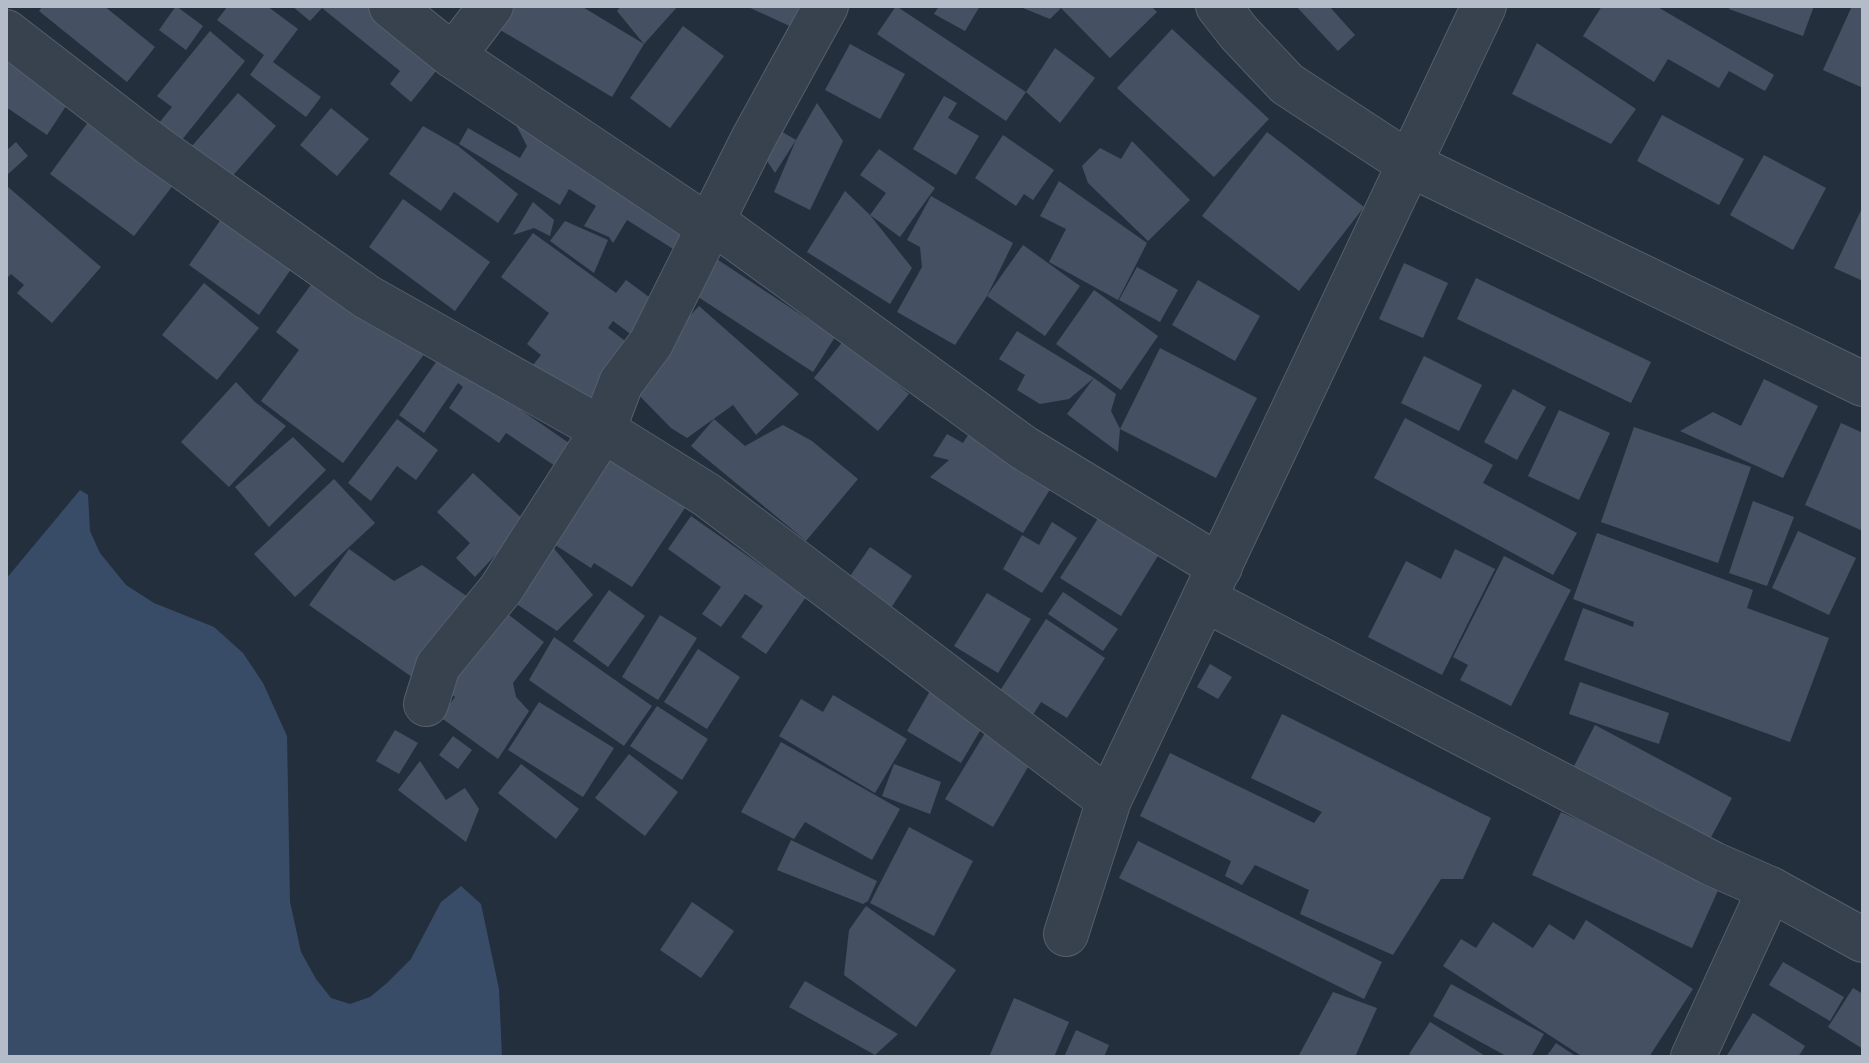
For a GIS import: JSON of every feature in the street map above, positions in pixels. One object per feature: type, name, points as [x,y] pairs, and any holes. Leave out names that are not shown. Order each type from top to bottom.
[{"type":"street","points":[[391,6],[453,56],[698,220],[712,221],[1212,583],[1713,864],[1770,889],[1863,940]]},
{"type":"street","points":[[453,56],[491,6]]},
{"type":"street","points":[[426,704],[438,666],[501,589],[603,430],[621,383],[651,343],[826,6]]},
{"type":"street","points":[[1218,6],[1287,84],[1411,165],[1863,384]]},
{"type":"street","points":[[1066,934],[1109,800],[1484,6]]},
{"type":"street","points":[[6,32],[155,147],[367,297],[603,430],[707,495],[1109,800]]},
{"type":"street","points":[[1693,1057],[1770,889]]},
{"type":"water","points":[[80,490],[88,495],[90,531],[100,553],[126,585],[154,603],[214,627],[243,653],[263,683],[287,736],[290,902],[301,952],[316,979],[331,998],[350,1004],[370,997],[411,959],[441,902],[461,886],[481,904],[499,989],[502,1057],[6,1057],[6,579]]},
{"type":"building","points":[[43,6],[104,6],[155,47],[127,82],[39,11]]},
{"type":"building","points":[[176,6],[203,26],[186,50],[159,30]]},
{"type":"building","points":[[228,6],[267,6],[298,29],[273,62],[321,97],[306,117],[250,75],[264,55],[217,20]]},
{"type":"building","points":[[292,6],[378,6],[445,60],[411,102],[390,84],[400,71],[322,8],[310,21]]},
{"type":"building","points":[[503,6],[581,6],[644,44],[612,97],[492,25]]},
{"type":"building","points":[[621,6],[678,6],[644,44],[617,11]]},
{"type":"building","points":[[746,6],[809,6],[796,29]]},
{"type":"building","points":[[896,6],[1026,92],[1006,121],[877,34]]},
{"type":"building","points":[[939,6],[980,6],[965,31],[934,14]]},
{"type":"building","points":[[1018,6],[1151,6],[1157,12],[1110,58],[1061,8],[1050,19]]},
{"type":"building","points":[[1296,6],[1329,6],[1355,35],[1338,51]]},
{"type":"building","points":[[1602,6],[1656,6],[1774,75],[1765,91],[1729,71],[1719,88],[1668,59],[1654,82],[1583,36]]},
{"type":"building","points":[[1730,6],[1814,6],[1803,36],[1729,9]]},
{"type":"building","points":[[1852,6],[1863,6],[1863,88],[1823,70]]},
{"type":"building","points":[[683,26],[724,56],[670,128],[630,98]]},
{"type":"building","points":[[1172,29],[1269,119],[1214,177],[1117,88]]},
{"type":"building","points":[[210,31],[245,61],[181,141],[159,123],[172,107],[157,96]]},
{"type":"building","points":[[1537,43],[1636,109],[1611,144],[1512,94]]},
{"type":"building","points":[[850,44],[905,74],[880,119],[825,90]]},
{"type":"building","points":[[1055,48],[1095,78],[1060,123],[1026,92]]},
{"type":"building","points":[[6,52],[72,97],[47,135],[6,107]]},
{"type":"building","points":[[238,93],[276,126],[230,179],[192,146]]},
{"type":"building","points":[[944,96],[957,103],[948,118],[979,136],[956,175],[913,149]]},
{"type":"building","points":[[817,103],[843,141],[810,210],[774,192],[796,140]]},
{"type":"building","points":[[505,104],[698,220],[678,252],[627,220],[613,243],[609,237],[584,226],[596,206],[569,189],[560,205],[459,144],[468,128],[520,158],[527,146]]},
{"type":"building","points":[[331,108],[369,139],[337,176],[300,145]]},
{"type":"building","points":[[1662,115],[1744,159],[1719,205],[1637,161]]},
{"type":"building","points":[[89,121],[174,184],[134,236],[50,174]]},
{"type":"building","points":[[767,123],[796,140],[775,173],[753,139]]},
{"type":"building","points":[[423,126],[458,146],[518,194],[498,223],[454,192],[441,211],[389,174]]},
{"type":"building","points":[[1267,132],[1364,207],[1299,291],[1202,216]]},
{"type":"building","points":[[1003,135],[1054,170],[1033,200],[1024,194],[1016,206],[975,178]]},
{"type":"building","points":[[1132,141],[1190,200],[1148,241],[1088,183],[1082,166],[1100,148],[1121,159]]},
{"type":"building","points":[[16,142],[28,156],[6,176],[6,151]]},
{"type":"building","points":[[879,149],[935,188],[900,237],[870,215],[886,193],[860,175]]},
{"type":"building","points":[[1764,155],[1826,188],[1793,250],[1730,215]]},
{"type":"building","points":[[1059,181],[1147,243],[1118,300],[1049,262],[1066,229],[1040,216]]},
{"type":"building","points":[[8,187],[101,267],[52,323],[17,293],[24,285],[11,274],[6,279]]},
{"type":"building","points":[[845,191],[870,215],[912,268],[890,304],[807,252]]},
{"type":"building","points":[[931,196],[1013,243],[987,296],[955,345],[897,312],[922,267],[920,247],[907,240]]},
{"type":"building","points":[[403,199],[490,262],[455,311],[369,247]]},
{"type":"building","points":[[533,202],[554,220],[550,236],[534,228],[513,235]]},
{"type":"building","points":[[1863,206],[1863,281],[1834,268]]},
{"type":"building","points":[[224,215],[294,265],[259,315],[189,265]]},
{"type":"building","points":[[565,221],[608,240],[594,273],[550,241]]},
{"type":"building","points":[[533,233],[616,293],[626,280],[660,305],[636,338],[613,321],[608,328],[640,352],[596,412],[533,365],[541,355],[527,344],[549,313],[501,277]]},
{"type":"building","points":[[1023,245],[1080,286],[1045,336],[987,296]]},
{"type":"building","points":[[712,256],[835,337],[813,372],[689,291]]},
{"type":"building","points":[[1404,263],[1448,283],[1423,338],[1379,319]]},
{"type":"building","points":[[1137,267],[1178,290],[1160,322],[1119,300]]},
{"type":"building","points":[[322,270],[428,349],[343,463],[261,401],[299,350],[276,332]]},
{"type":"building","points":[[1476,278],[1651,362],[1631,403],[1457,319]]},
{"type":"building","points":[[1198,280],[1260,316],[1235,361],[1172,325]]},
{"type":"building","points":[[204,283],[259,328],[217,380],[162,335]]},
{"type":"building","points":[[1094,290],[1158,336],[1121,390],[1056,344]]},
{"type":"building","points":[[699,306],[799,394],[756,435],[733,405],[687,438],[671,428],[627,383]]},
{"type":"building","points":[[1017,331],[1094,378],[1069,399],[1040,404],[1017,390],[1025,375],[999,359]]},
{"type":"building","points":[[844,340],[909,394],[878,431],[814,378]]},
{"type":"building","points":[[1160,348],[1257,398],[1216,478],[1120,429]]},
{"type":"building","points":[[441,355],[579,450],[564,472],[506,433],[499,443],[449,408],[463,387],[458,383],[424,433],[399,415]]},
{"type":"building","points":[[1424,356],[1482,385],[1459,431],[1401,403]]},
{"type":"building","points":[[1094,378],[1116,394],[1111,411],[1120,429],[1118,452],[1067,414]]},
{"type":"building","points":[[1764,379],[1818,406],[1783,478],[1680,431],[1713,412],[1741,426]]},
{"type":"building","points":[[236,382],[255,402],[286,426],[229,487],[181,442]]},
{"type":"building","points":[[1513,389],[1546,407],[1517,460],[1484,442]]},
{"type":"building","points":[[1559,410],[1610,433],[1579,500],[1528,476]]},
{"type":"building","points":[[1405,418],[1493,465],[1483,483],[1577,533],[1553,575],[1374,478]]},
{"type":"building","points":[[397,419],[438,450],[416,480],[397,466],[371,501],[348,483]]},
{"type":"building","points":[[714,419],[745,446],[783,425],[812,441],[858,479],[806,541],[691,446]]},
{"type":"building","points":[[1841,423],[1863,433],[1863,531],[1805,505]]},
{"type":"building","points":[[1634,427],[1751,467],[1718,563],[1601,522]]},
{"type":"building","points":[[970,432],[1054,483],[1023,533],[930,477],[949,460],[933,456],[947,434],[963,443]]},
{"type":"building","points":[[293,437],[326,470],[269,527],[235,487]]},
{"type":"building","points":[[608,439],[693,496],[632,587],[594,563],[591,568],[549,541]]},
{"type":"building","points":[[473,473],[526,522],[475,577],[456,558],[470,543],[437,512]]},
{"type":"building","points":[[334,479],[375,523],[295,597],[254,554]]},
{"type":"building","points":[[1753,501],[1794,517],[1767,586],[1729,573]]},
{"type":"building","points":[[1104,509],[1164,546],[1121,616],[1060,578]]},
{"type":"building","points":[[691,516],[806,597],[766,654],[741,637],[763,606],[745,594],[721,627],[702,614],[721,587],[668,549]]},
{"type":"building","points":[[1052,522],[1077,538],[1042,593],[1003,569],[1022,535],[1039,545]]},
{"type":"building","points":[[1798,531],[1856,558],[1829,615],[1772,588]]},
{"type":"building","points":[[1597,533],[1753,590],[1747,608],[1829,638],[1790,742],[1564,660],[1583,608],[1633,627],[1634,622],[1573,599]]},
{"type":"building","points":[[551,545],[593,595],[557,631],[509,599]]},
{"type":"building","points":[[870,547],[912,576],[883,620],[840,591]]},
{"type":"building","points":[[349,549],[394,581],[422,565],[478,604],[422,684],[309,605]]},
{"type":"building","points":[[1455,549],[1495,569],[1442,675],[1368,637],[1406,561],[1441,579]]},
{"type":"building","points":[[1504,556],[1571,590],[1511,706],[1460,680],[1468,665],[1453,657]]},
{"type":"building","points":[[609,590],[645,616],[608,667],[573,641]]},
{"type":"building","points":[[1063,592],[1118,629],[1103,651],[1048,614]]},
{"type":"building","points":[[987,593],[1031,619],[998,673],[954,646]]},
{"type":"building","points":[[500,608],[544,642],[513,683],[516,697],[529,711],[498,759],[440,717],[455,697],[441,686]]},
{"type":"building","points":[[660,615],[697,638],[658,700],[622,677]]},
{"type":"building","points":[[1046,619],[1105,658],[1067,718],[1041,702],[1031,718],[996,697]]},
{"type":"building","points":[[554,637],[652,706],[624,746],[529,680]]},
{"type":"building","points":[[698,649],[740,677],[707,729],[664,702]]},
{"type":"building","points":[[1210,664],[1232,677],[1218,699],[1197,687]]},
{"type":"building","points":[[1580,682],[1669,713],[1659,744],[1569,714]]},
{"type":"building","points":[[930,691],[984,724],[961,763],[907,731]]},
{"type":"building","points":[[833,695],[907,739],[875,793],[779,736],[801,699],[823,712]]},
{"type":"building","points":[[539,702],[614,748],[583,797],[508,750]]},
{"type":"building","points":[[657,706],[708,739],[682,780],[630,746]]},
{"type":"building","points":[[1282,714],[1491,818],[1463,879],[1441,879],[1393,955],[1300,914],[1309,890],[1255,865],[1242,885],[1225,876],[1231,861],[1140,816],[1170,753],[1314,823],[1322,812],[1251,778]]},
{"type":"building","points":[[1595,725],[1732,798],[1708,843],[1572,770]]},
{"type":"building","points":[[988,728],[1035,755],[993,827],[945,799]]},
{"type":"building","points":[[395,730],[418,743],[399,774],[376,761]]},
{"type":"building","points":[[453,736],[472,750],[458,769],[439,755]]},
{"type":"building","points":[[781,742],[900,809],[872,860],[805,822],[794,839],[741,812]]},
{"type":"building","points":[[629,754],[678,792],[645,836],[595,798]]},
{"type":"building","points":[[420,761],[446,800],[465,788],[479,809],[466,842],[398,790]]},
{"type":"building","points":[[521,764],[579,809],[556,839],[498,793]]},
{"type":"building","points":[[894,764],[941,782],[930,814],[882,796]]},
{"type":"building","points":[[1561,812],[1720,886],[1692,948],[1532,875]]},
{"type":"building","points":[[909,827],[973,861],[934,936],[870,903]]},
{"type":"building","points":[[791,840],[877,881],[868,901],[863,904],[777,870]]},
{"type":"building","points":[[1138,841],[1382,962],[1364,999],[1119,878]]},
{"type":"building","points":[[692,902],[734,931],[701,978],[660,950]]},
{"type":"building","points":[[866,906],[956,970],[916,1027],[844,975],[849,930]]},
{"type":"building","points":[[1586,920],[1693,989],[1649,1057],[1583,1057],[1443,966],[1461,939],[1476,948],[1493,922],[1533,948],[1549,924],[1574,940]]},
{"type":"building","points":[[1783,962],[1844,997],[1830,1021],[1769,985]]},
{"type":"building","points":[[805,981],[898,1034],[875,1055],[789,1007]]},
{"type":"building","points":[[1451,984],[1544,1034],[1531,1057],[1508,1057],[1433,1016]]},
{"type":"building","points":[[1853,988],[1863,994],[1863,1049],[1828,1027]]},
{"type":"building","points":[[1333,992],[1377,1008],[1355,1057],[1298,1057]]},
{"type":"building","points":[[1014,998],[1069,1022],[1054,1057],[989,1057]]},
{"type":"building","points":[[1753,1013],[1805,1046],[1798,1057],[1726,1057]]},
{"type":"building","points":[[1430,1022],[1487,1057],[1414,1057],[1409,1054]]},
{"type":"building","points":[[1076,1030],[1109,1045],[1104,1057],[1064,1057]]},
{"type":"building","points":[[1556,1043],[1577,1057],[1546,1057]]}]
